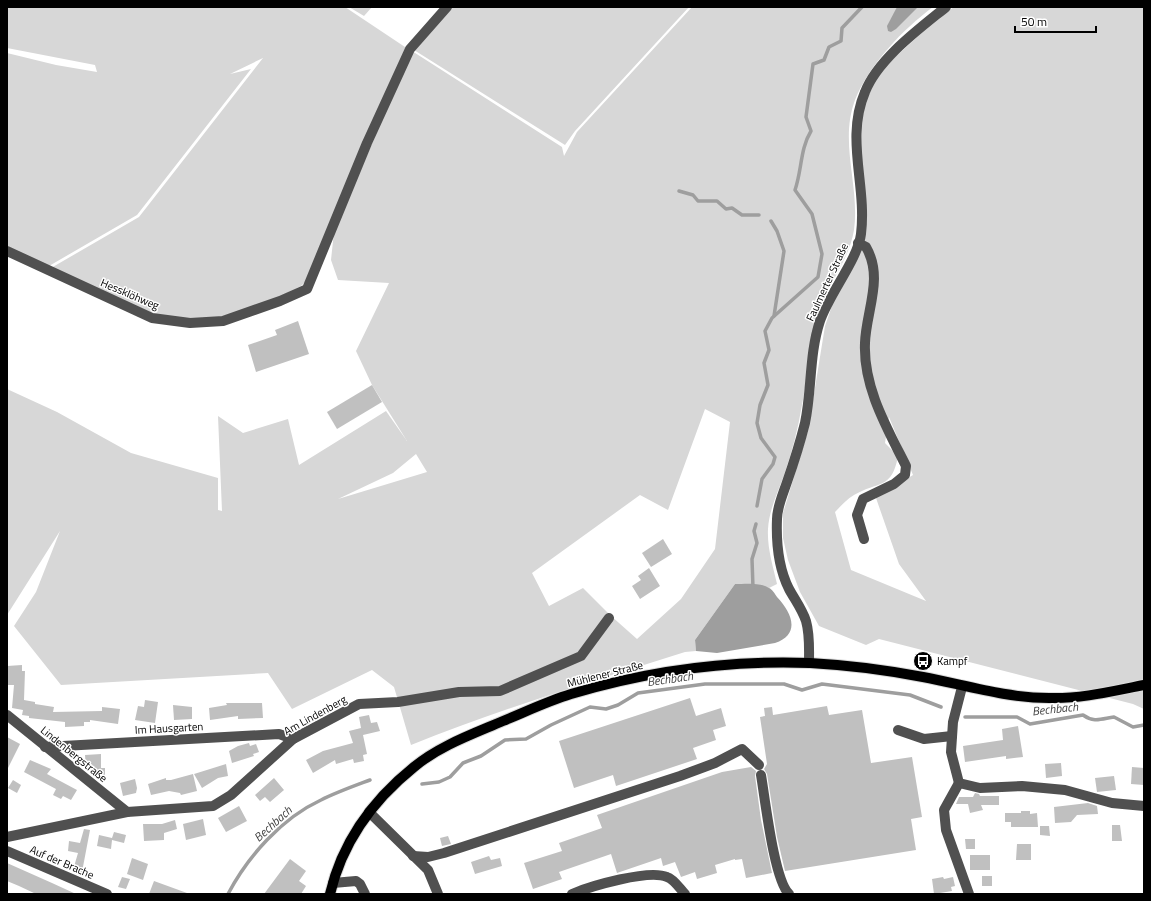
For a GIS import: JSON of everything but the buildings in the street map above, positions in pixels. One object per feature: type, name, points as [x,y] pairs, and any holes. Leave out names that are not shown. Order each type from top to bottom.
[{"type":"main road","name":"Mühlener Straße","points":[[330,894],[342,857],[355,831],[369,812],[392,786],[415,765],[452,743],[568,695],[626,680],[688,668],[757,663],[809,663],[895,672],[967,688],[1050,698],[1084,696],[1144,685]]},
{"type":"street","name":"Hessklöhweg","points":[[7,251],[152,318],[190,323],[223,321],[280,301],[307,288],[367,143],[410,49],[447,7]]},
{"type":"street","name":"Faulmerter Straße","points":[[809,663],[809,636],[805,619],[780,567],[777,548],[777,517],[799,448],[805,421],[814,345],[820,320],[861,235],[862,209],[857,164],[857,115],[870,80],[918,29],[946,7]]},
{"type":"street","points":[[858,243],[866,247],[873,265],[874,287],[865,343],[868,380],[878,407],[906,466],[905,476],[894,484],[863,499],[857,515],[864,539]]},
{"type":"street","name":"Am Lindenberg","points":[[7,837],[126,812],[213,806],[231,795],[293,739],[359,704],[398,702],[459,692],[500,691],[581,656],[608,618]]},
{"type":"street","points":[[967,688],[953,722],[951,752],[959,783],[944,810],[946,830],[969,894]]},
{"type":"street","name":"Lindenbergstraße","points":[[7,715],[126,812]]},
{"type":"street","points":[[898,730],[924,739],[952,736]]},
{"type":"street","name":"Im Hausgarten","points":[[45,747],[279,734],[293,739]]},
{"type":"street","points":[[414,856],[428,857],[444,853],[597,804],[715,763],[742,749],[760,770],[781,882],[789,894]]},
{"type":"street","points":[[959,783],[980,788],[1022,786],[1065,790],[1112,803],[1144,806]]},
{"type":"street","points":[[369,812],[428,870],[438,894]]},
{"type":"street","name":"Auf der Brache","points":[[7,851],[107,894]]},
{"type":"street","points":[[572,894],[620,880],[653,875],[668,877],[685,894]]},
{"type":"street","points":[[333,883],[356,881],[360,884],[365,894]]},
{"type":"shaded area","points":[[7,7],[345,7],[408,49],[308,279],[301,286],[273,300],[232,316],[201,319],[175,318],[152,313],[51,268],[139,217],[263,58],[230,74],[251,69],[137,215],[49,266],[7,247],[7,53],[56,65],[97,72],[95,65],[7,48]]},
{"type":"shaded area","points":[[349,7],[372,7],[364,16]]},
{"type":"shaded area","points":[[449,7],[689,7],[575,131],[565,145],[414,50]]},
{"type":"shaded area","points":[[692,7],[933,7],[910,26],[888,49],[869,74],[855,100],[849,132],[855,214],[854,230],[847,252],[817,316],[797,432],[770,515],[768,543],[777,584],[769,588],[752,584],[735,584],[695,640],[696,651],[685,652],[547,696],[478,719],[411,745],[394,687],[372,670],[292,709],[268,673],[61,685],[14,626],[36,592],[60,531],[7,615],[7,389],[57,412],[131,453],[218,478],[218,510],[222,511],[218,416],[243,433],[288,419],[299,465],[386,411],[407,441],[372,385],[356,351],[389,283],[338,280],[331,260],[334,232],[412,51],[562,147],[564,156],[577,132]],"holes":[[[705,409],[730,422],[715,549],[681,599],[637,639],[583,588],[549,606],[532,573],[640,495],[668,510]],[[416,454],[427,472],[338,499],[393,473]]]},
{"type":"shaded area","points":[[897,7],[918,7],[891,32],[888,31],[887,26]]},
{"type":"shaded area","points":[[954,7],[1144,7],[1144,709],[1133,704],[879,639],[866,645],[819,626],[800,592],[788,560],[783,538],[783,513],[808,431],[825,326],[834,300],[864,242],[867,213],[860,159],[862,109],[879,72],[939,17]],"holes":[[[889,417],[913,475],[876,498],[899,564],[926,601],[851,570],[835,512],[851,497],[883,483],[888,480],[892,474],[898,456],[885,443]]]},
{"type":"shaded area","points":[[735,584],[757,584],[771,589],[790,616],[791,629],[783,639],[775,643],[717,653],[696,651],[695,640]]},
{"type":"waterway","points":[[757,506],[762,479],[773,464],[775,457],[761,438],[757,423],[760,405],[768,385],[764,363],[769,350],[765,331],[772,318],[818,277],[822,254],[812,214],[795,190],[803,152],[807,138],[811,131],[806,117],[813,64],[824,60],[829,47],[841,41],[842,28],[862,7]]},
{"type":"waterway","points":[[679,191],[693,195],[698,201],[717,201],[726,209],[732,208],[742,215],[759,215]]},
{"type":"waterway","points":[[771,221],[777,231],[784,251],[774,316]]},
{"type":"waterway","points":[[753,588],[752,559],[757,543],[754,531],[756,524]]},
{"type":"waterway","name":"Bechbach","points":[[422,784],[439,782],[450,777],[463,763],[481,756],[505,740],[526,739],[551,725],[590,707],[606,709],[618,705],[638,693],[705,684],[784,684],[802,690],[822,684],[910,695],[941,707]]},
{"type":"waterway","name":"Bechbach","points":[[965,717],[1017,717],[1030,724],[1083,715],[1094,720],[1114,717],[1133,727],[1144,725]]},
{"type":"waterway","name":"Bechbach","points":[[228,894],[245,866],[256,852],[293,817],[327,797],[370,780]]},
{"type":"place","name":"Kampf","points":[[923,661]]}]
